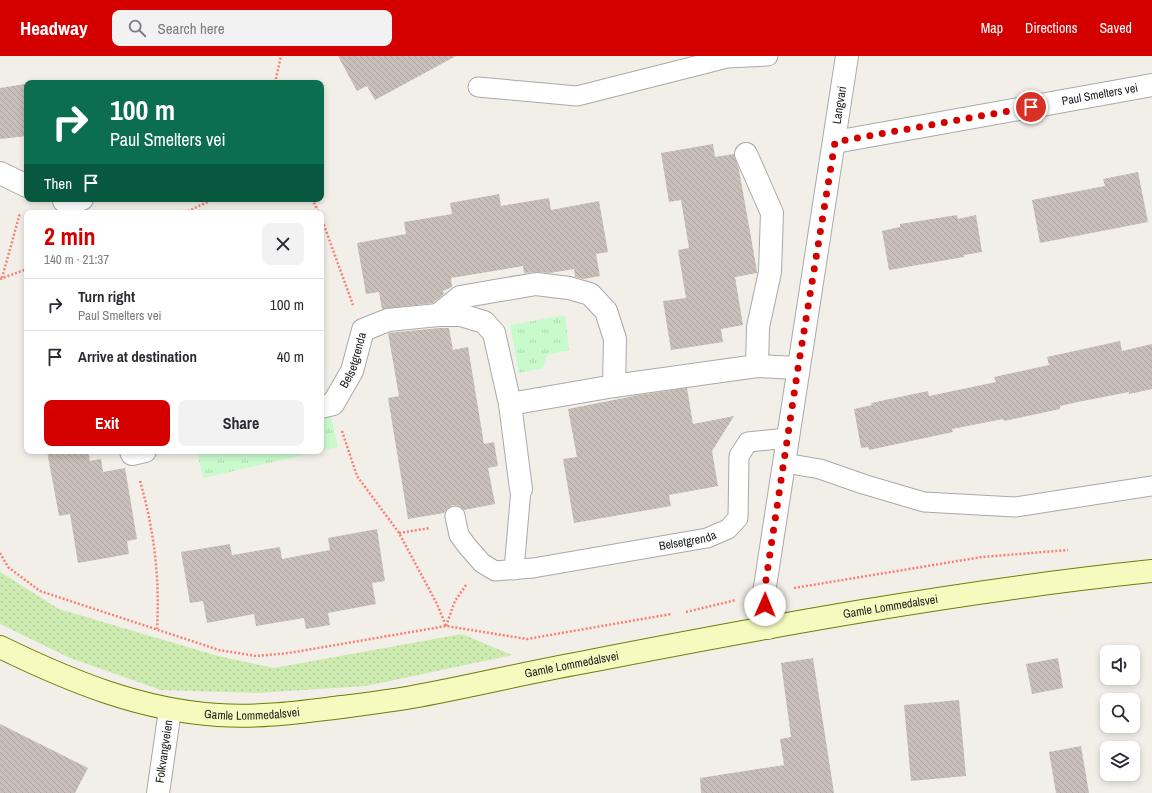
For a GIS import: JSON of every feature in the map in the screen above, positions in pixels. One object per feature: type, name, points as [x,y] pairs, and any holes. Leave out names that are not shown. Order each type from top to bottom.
[{"type":"street","name":"Langvari","points":[[768,628],[764,593],[785,463],[798,368],[835,142],[847,56]]},
{"type":"street","name":"Paul Smelters vei","points":[[835,142],[1152,85]]},
{"type":"street","points":[[746,154],[772,214],[770,272],[758,328],[757,366]]},
{"type":"street","points":[[0,173],[24,185]]},
{"type":"street","points":[[438,315],[460,296],[536,284],[569,288],[590,294],[606,311],[615,339],[614,386]]},
{"type":"street","name":"Belsetgrenda","points":[[327,405],[352,371],[363,330],[388,320],[438,315],[461,315],[484,322],[494,333],[510,404],[521,489]]},
{"type":"street","points":[[510,404],[614,386],[757,366],[798,368]]},
{"type":"street","name":"Gamle Lommedalsvei","points":[[0,647],[84,685],[170,710],[218,715],[259,716],[388,701],[768,628],[977,593],[1082,578],[1152,571]]},
{"type":"street","name":"Folkvangveien","points":[[158,793],[170,710]]},
{"type":"lane","points":[[478,87],[577,96],[681,62],[728,57],[768,56]]},
{"type":"lane","name":"Belsetgrenda","points":[[456,520],[459,535],[467,546],[482,563],[495,572],[707,538],[728,529],[738,518],[739,456],[748,442],[788,438]]},
{"type":"lane","points":[[785,463],[820,469],[863,484],[924,502],[1015,507],[1152,486]]},
{"type":"lane","name":"Belsetgrenda","points":[[514,570],[521,489]]},
{"type":"path","points":[[276,80],[281,56]]},
{"type":"path","points":[[190,210],[208,202]]},
{"type":"path","points":[[1,279],[21,210]]},
{"type":"path","points":[[324,225],[363,330]]},
{"type":"path","points":[[1,279],[24,270]]},
{"type":"path","points":[[327,405],[357,476],[399,533],[437,604],[446,626]]},
{"type":"path","points":[[136,454],[150,516],[159,599],[158,629]]},
{"type":"path","points":[[399,533],[456,520]]},
{"type":"path","points":[[684,612],[764,593],[982,557],[1075,550]]},
{"type":"path","points":[[0,553],[8,567],[40,591],[219,650],[256,656],[288,654],[446,626],[526,639],[676,614]]},
{"type":"path","points":[[446,626],[455,601],[482,563]]},
{"type":"green space","points":[[565,315],[569,350],[547,355],[543,368],[519,373],[510,325]]},
{"type":"green space","points":[[331,417],[338,447],[324,450],[324,418]]},
{"type":"green space","points":[[198,454],[308,454],[203,478]]},
{"type":"green space","points":[[0,572],[59,609],[218,656],[274,668],[462,634],[512,655],[366,686],[258,693],[161,690],[70,658],[0,624]]},
{"type":"building","points":[[338,56],[456,56],[375,100],[367,86],[357,91]]},
{"type":"building","points":[[24,84],[24,136],[0,139],[0,88]]},
{"type":"building","points":[[713,144],[715,157],[734,154],[739,170],[757,273],[735,277],[743,325],[721,329],[723,342],[671,350],[663,301],[686,298],[678,250],[689,248],[681,200],[669,202],[661,153]]},
{"type":"building","points":[[1138,172],[1148,222],[1040,243],[1032,200],[1105,186],[1103,179]]},
{"type":"building","points":[[499,194],[501,206],[549,198],[551,210],[599,201],[608,252],[596,254],[600,276],[584,279],[575,277],[574,269],[550,273],[524,273],[523,266],[451,278],[452,287],[443,291],[444,294],[433,303],[382,309],[379,292],[366,294],[357,243],[406,234],[404,222],[452,214],[450,203]]},
{"type":"building","points":[[957,215],[958,219],[976,215],[982,252],[964,255],[964,257],[889,270],[882,231],[900,227],[900,224]]},
{"type":"building","points":[[449,328],[453,350],[468,347],[484,444],[494,442],[498,466],[488,468],[495,504],[464,510],[459,506],[453,505],[444,513],[408,519],[388,398],[399,396],[388,333]]},
{"type":"building","points":[[1120,341],[1122,351],[1152,344],[1152,389],[1078,402],[1060,406],[1060,409],[1004,421],[1003,419],[952,429],[953,432],[869,450],[868,447],[861,448],[854,409],[872,405],[871,403],[928,391],[929,396],[996,382],[994,377],[1049,365],[1047,357]]},
{"type":"building","points":[[687,388],[693,424],[734,416],[712,451],[718,486],[669,495],[671,506],[574,523],[563,459],[577,457],[568,409],[639,395]]},
{"type":"building","points":[[48,454],[89,454],[90,461],[101,459],[103,472],[125,468],[137,539],[127,541],[129,554],[78,563],[70,514],[59,516]]},
{"type":"building","points":[[377,529],[385,581],[372,583],[376,604],[328,613],[330,625],[306,629],[304,618],[256,626],[254,614],[207,623],[203,601],[190,603],[181,552],[230,544],[232,555],[280,547],[282,559],[330,550],[328,538]]},
{"type":"building","points":[[813,658],[834,793],[701,793],[700,778],[784,765],[780,739],[791,737],[781,663]]},
{"type":"building","points":[[1058,658],[1063,688],[1032,694],[1026,664]]},
{"type":"building","points":[[959,700],[966,776],[911,781],[904,705]]},
{"type":"building","points":[[0,724],[88,768],[75,793],[0,793]]},
{"type":"building","points":[[1081,746],[1089,793],[1056,793],[1049,752]]},
{"type":"route","points":[[765,605],[764,593],[785,463],[798,368],[835,142],[1031,107]]}]
